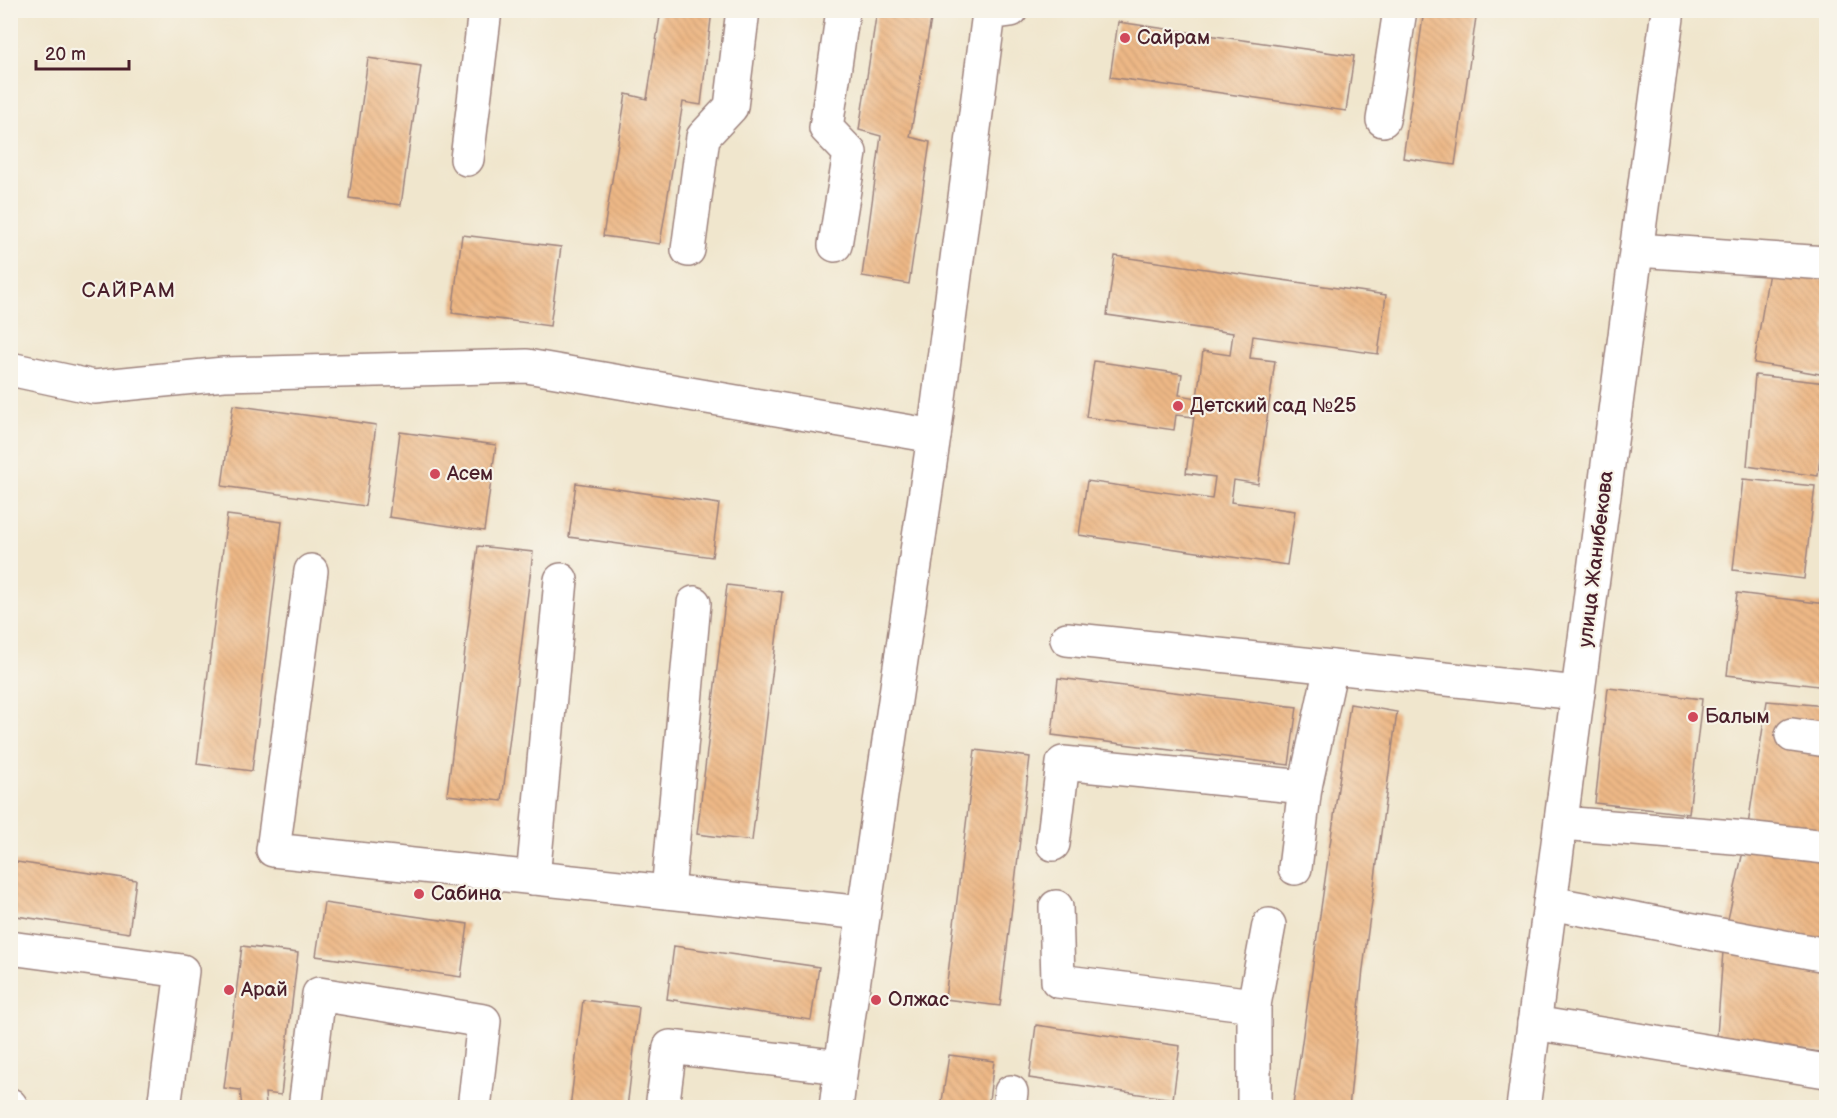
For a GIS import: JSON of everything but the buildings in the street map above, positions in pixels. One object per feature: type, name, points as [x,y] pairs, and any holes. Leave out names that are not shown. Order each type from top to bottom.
[{"type":"street","points":[[467,159],[485,10]]},
{"type":"street","points":[[688,250],[704,137],[731,107],[743,10]]},
{"type":"street","points":[[835,245],[850,153],[826,128],[843,10]]},
{"type":"street","points":[[1383,120],[1400,10]]},
{"type":"street","name":"улица Жанибекова","points":[[1523,1107],[1668,10]]},
{"type":"street","points":[[836,1107],[934,436],[992,11]]},
{"type":"street","points":[[1637,250],[1827,263]]},
{"type":"street","points":[[10,369],[94,387],[224,374],[526,366],[934,436]]},
{"type":"street","points":[[311,572],[273,850],[863,913]]},
{"type":"street","points":[[533,878],[561,580]]},
{"type":"street","points":[[668,892],[694,603]]},
{"type":"street","points":[[1067,639],[1578,693]]},
{"type":"street","points":[[1294,868],[1305,787],[1331,667]]},
{"type":"street","points":[[1792,735],[1827,740]]},
{"type":"street","points":[[1053,844],[1063,763],[1305,787]]},
{"type":"street","points":[[1561,823],[1827,846]]},
{"type":"street","points":[[1550,903],[1827,955]]},
{"type":"street","points":[[1056,907],[1058,981],[1254,1005]]},
{"type":"street","points":[[1254,1107],[1254,1005],[1269,925]]},
{"type":"street","points":[[10,948],[182,971],[164,1107]]},
{"type":"street","points":[[305,1107],[319,994],[484,1021],[474,1107]]},
{"type":"street","points":[[1534,1023],[1827,1071]]},
{"type":"street","points":[[662,1107],[670,1047],[841,1067]]},
{"type":"place","name":"Сайрам","points":[[1125,38]]},
{"type":"place","name":"Детский сад №25","points":[[1178,406]]},
{"type":"place","name":"Асем","points":[[435,474]]},
{"type":"place","name":"Балым","points":[[1693,717]]},
{"type":"place","name":"Сабина","points":[[419,894]]},
{"type":"place","name":"Арай","points":[[229,990]]},
{"type":"place","name":"Олжас","points":[[876,1000]]},
{"type":"district","name":"САЙРАМ","points":[[129,290]]}]
